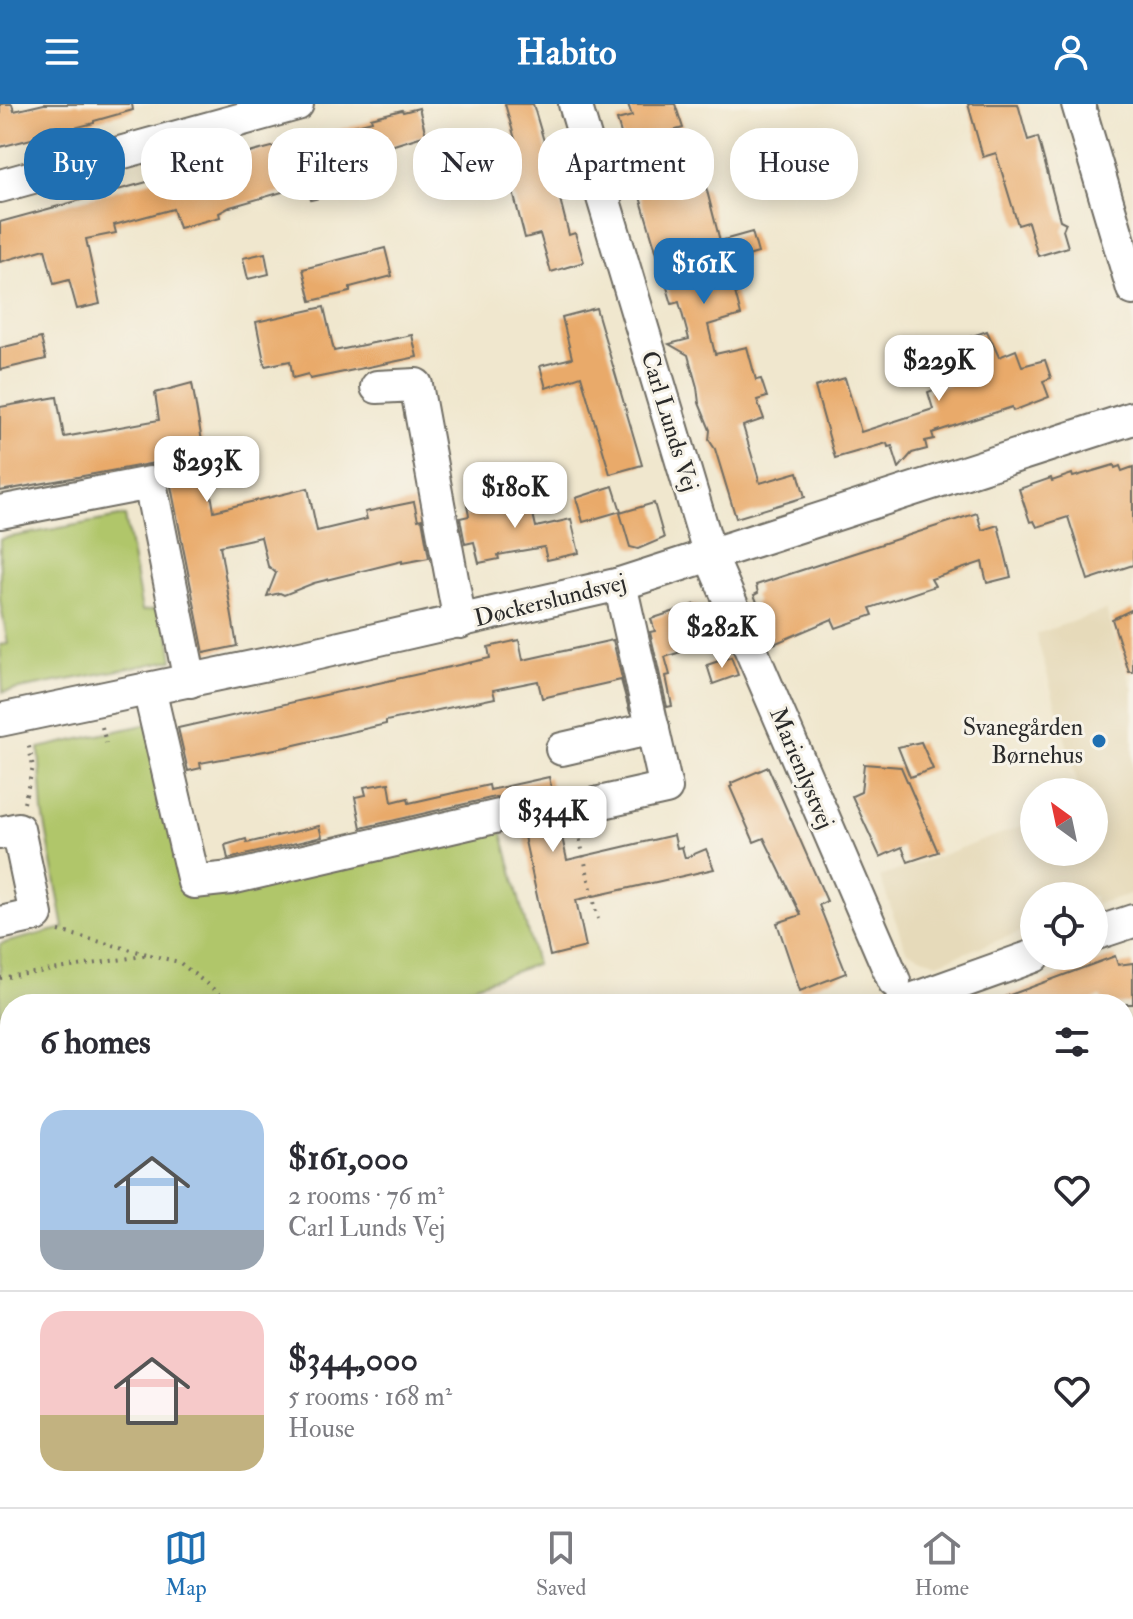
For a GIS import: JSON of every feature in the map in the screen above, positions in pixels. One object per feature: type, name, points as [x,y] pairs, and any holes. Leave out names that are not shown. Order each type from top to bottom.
[{"type":"street","points":[[0,186],[297,104]]},
{"type":"street","name":"Carl Lunds Vej","points":[[575,104],[710,555]]},
{"type":"street","points":[[1078,104],[1133,289]]},
{"type":"street","points":[[377,387],[416,385],[460,622]]},
{"type":"street","name":"Døckerslundsvej","points":[[1,713],[190,681],[620,584],[1133,418]]},
{"type":"street","points":[[0,512],[150,483],[190,681]]},
{"type":"street","name":"Marienlystvej","points":[[710,555],[898,994]]},
{"type":"street","points":[[578,815],[666,788],[620,584]]},
{"type":"street","points":[[149,689],[194,882],[231,878],[499,816]]},
{"type":"street","points":[[562,749],[653,728]]},
{"type":"street","points":[[0,923],[36,915],[9,831]]},
{"type":"street","points":[[1108,929],[1133,921]]},
{"type":"street","points":[[906,994],[1020,960]]},
{"type":"path","points":[[9,831],[33,767],[31,754]]},
{"type":"path","points":[[578,815],[598,919]]},
{"type":"path","points":[[57,931],[179,962],[224,994]]},
{"type":"path","points":[[0,978],[150,955]]},
{"type":"shaded area","name":"Svanegården Børnehus","points":[[1106,610],[1133,690],[1133,893],[1108,901],[1108,882],[1020,882],[1020,932],[937,963],[906,950],[880,877],[1020,827],[1020,866],[1108,866],[1108,778],[1076,778],[1036,634]]},
{"type":"green space","points":[[125,516],[142,611],[165,608],[173,660],[3,692],[0,645],[8,644],[0,600],[0,539]]},
{"type":"green space","points":[[153,723],[189,889],[501,829],[536,964],[450,994],[0,994],[0,944],[64,928],[43,812],[39,748]]},
{"type":"building","points":[[0,104],[12,104],[14,111],[44,104],[132,104],[133,110],[74,128],[24,128],[24,141],[0,147]]},
{"type":"building","points":[[505,104],[533,104],[540,128],[538,200],[560,200],[569,235],[575,233],[584,262],[551,272],[540,234],[525,238],[515,200],[522,200],[522,128],[512,128]]},
{"type":"building","points":[[628,104],[675,104],[683,128],[619,128],[617,120],[632,116]]},
{"type":"building","points":[[968,104],[1018,104],[1028,140],[1038,137],[1060,220],[1066,223],[1063,230],[1068,247],[1038,256],[1028,222],[1018,225],[996,153],[983,157]]},
{"type":"building","points":[[419,108],[424,128],[413,128],[413,139],[397,144],[397,128],[345,128],[372,121],[371,118]]},
{"type":"building","points":[[268,148],[268,196],[230,207],[219,213],[220,217],[179,228],[173,209],[114,225],[116,233],[86,239],[100,304],[77,309],[69,280],[54,284],[45,249],[0,262],[0,222],[81,200],[125,200],[125,188],[141,184],[141,200],[252,200],[252,152]]},
{"type":"building","points":[[641,200],[709,200],[720,241],[752,232],[758,253],[727,262],[741,315],[708,325],[715,354],[747,347],[756,380],[761,379],[767,397],[757,400],[764,419],[743,426],[760,483],[798,472],[805,497],[736,518],[715,449],[709,440],[710,430],[699,403],[688,355],[669,344],[689,339],[679,302],[672,304]]},
{"type":"building","points":[[385,248],[392,276],[350,287],[350,292],[311,301],[303,269]]},
{"type":"building","points":[[265,253],[269,274],[248,279],[243,258]]},
{"type":"building","points":[[324,307],[334,351],[412,335],[417,357],[310,379],[308,374],[293,378],[290,361],[265,366],[256,322]]},
{"type":"building","points":[[596,308],[642,465],[610,474],[581,376],[546,388],[540,366],[572,358],[562,317]]},
{"type":"building","points":[[987,331],[999,357],[1016,350],[1022,366],[1045,360],[1051,378],[1043,381],[1049,397],[1013,411],[1012,407],[932,433],[934,439],[925,441],[927,449],[912,453],[899,468],[892,446],[888,447],[887,443],[835,458],[815,387],[845,378],[861,432],[933,409],[928,392],[974,375],[964,339]]},
{"type":"building","points":[[41,338],[46,359],[0,370],[0,348]]},
{"type":"building","points":[[192,383],[214,511],[308,488],[317,531],[367,519],[365,512],[414,502],[418,520],[422,519],[429,558],[402,561],[314,583],[284,595],[267,596],[276,573],[268,566],[261,537],[220,546],[237,646],[204,653],[166,461],[0,491],[0,407],[57,397],[64,437],[159,420],[155,393]]},
{"type":"building","points":[[1114,465],[1115,468],[1120,466],[1122,471],[1133,467],[1133,565],[1088,580],[1068,517],[1037,527],[1034,521],[1030,522],[1019,489],[1051,478],[1052,481],[1072,474],[1073,477]]},
{"type":"building","points":[[613,486],[621,511],[583,522],[576,498]]},
{"type":"building","points":[[528,492],[536,527],[571,519],[579,553],[547,560],[544,547],[498,555],[499,559],[479,563],[474,542],[465,544],[460,518],[469,516],[467,506]]},
{"type":"building","points":[[654,503],[664,538],[638,549],[630,547],[620,513]]},
{"type":"building","points":[[977,513],[982,530],[998,525],[1011,577],[987,583],[982,562],[931,579],[935,586],[870,608],[873,615],[836,628],[832,619],[774,644],[754,603],[757,602],[754,595],[758,593],[756,585]]},
{"type":"building","points":[[696,604],[709,643],[665,657],[670,675],[666,676],[672,706],[667,707],[650,632],[655,631],[651,619]]},
{"type":"building","points":[[1133,609],[1133,672],[1129,672],[1112,619]]},
{"type":"building","points":[[519,640],[523,660],[613,640],[630,713],[621,680],[542,698],[538,681],[493,690],[495,698],[386,721],[386,724],[286,747],[200,763],[201,768],[188,771],[178,728],[490,658],[488,647]]},
{"type":"building","points":[[731,657],[738,675],[713,684],[707,665]]},
{"type":"building","points":[[921,742],[933,769],[910,777],[898,747]]},
{"type":"building","points":[[864,764],[901,767],[938,852],[908,862],[902,847],[880,857],[852,796],[861,792]]},
{"type":"building","points":[[768,767],[827,901],[819,905],[846,973],[800,991],[777,923],[801,915],[764,838],[754,842],[730,787],[731,783]]},
{"type":"building","points":[[549,777],[567,860],[674,835],[677,848],[682,847],[685,858],[706,849],[714,869],[576,900],[586,947],[550,956],[517,804],[495,797],[361,828],[355,797],[366,795],[364,787],[389,783],[392,802],[408,798],[409,803],[489,785],[490,790]]},
{"type":"building","points":[[319,826],[322,837],[228,859],[225,845]]},
{"type":"building","points":[[1115,956],[1118,965],[1133,963],[1133,994],[1013,994],[1077,970],[1108,970],[1108,959]]},
{"type":"place","name":"Svanegården Børnehus","points":[[1099,741]]}]
